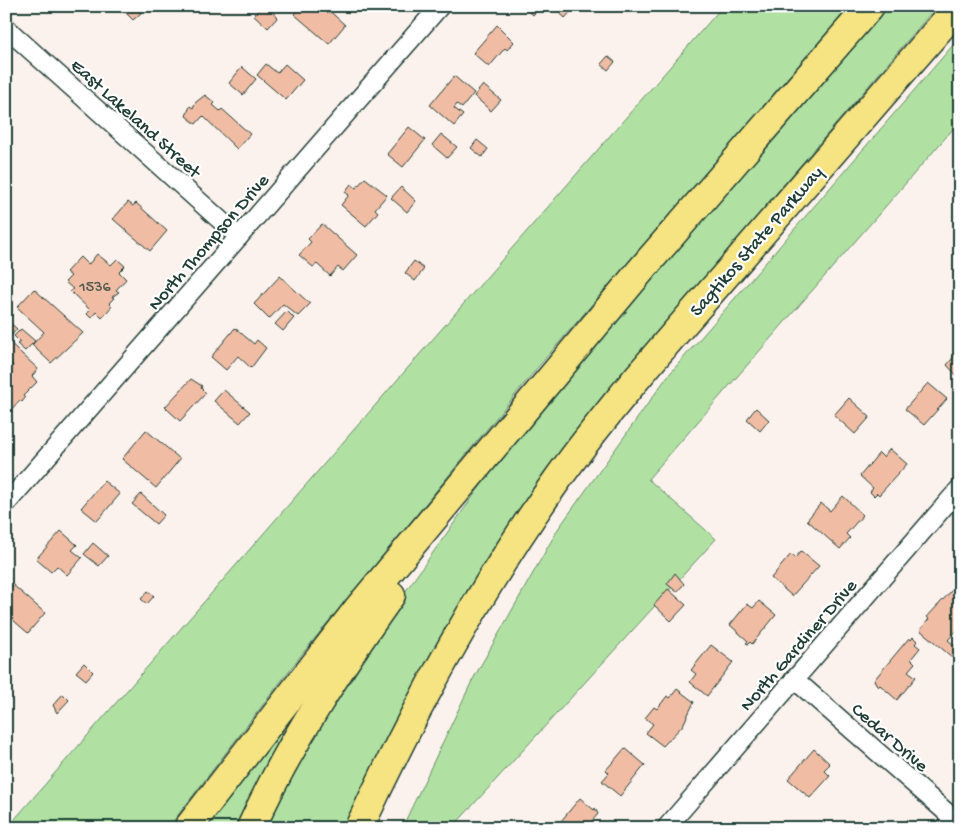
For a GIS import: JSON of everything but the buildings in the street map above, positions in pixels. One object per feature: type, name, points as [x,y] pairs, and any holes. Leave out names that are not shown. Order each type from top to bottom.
[{"type":"highway","points":[[188,828],[357,610],[642,269],[870,6]]},
{"type":"highway","name":"Sagtikos State Parkway","points":[[558,480],[623,395],[684,322],[959,6]]},
{"type":"highway","points":[[251,828],[292,750],[351,651],[475,481],[642,269]]},
{"type":"highway","points":[[359,828],[386,768],[446,657],[499,566],[558,480]]},
{"type":"highway","points":[[377,828],[467,642],[558,480]]},
{"type":"street","name":"North Thompson Drive","points":[[6,504],[440,6]]},
{"type":"street","name":"East Lakeland Street","points":[[6,28],[239,237]]},
{"type":"street","name":"North Gardiner Drive","points":[[666,828],[960,488]]},
{"type":"street","name":"Cedar Drive","points":[[794,679],[945,811],[955,828]]},
{"type":"green space","points":[[723,6],[850,6],[538,367],[302,654],[168,828],[7,828]]},
{"type":"green space","points":[[887,6],[937,6],[613,384],[523,504],[438,648],[343,828],[263,828],[287,776],[363,651],[511,443]]},
{"type":"green space","points":[[960,37],[960,121],[648,479],[716,539],[452,828],[402,828],[472,681],[558,529],[667,377]]},
{"type":"green space","points":[[284,730],[234,828],[198,828],[246,766]]}]
